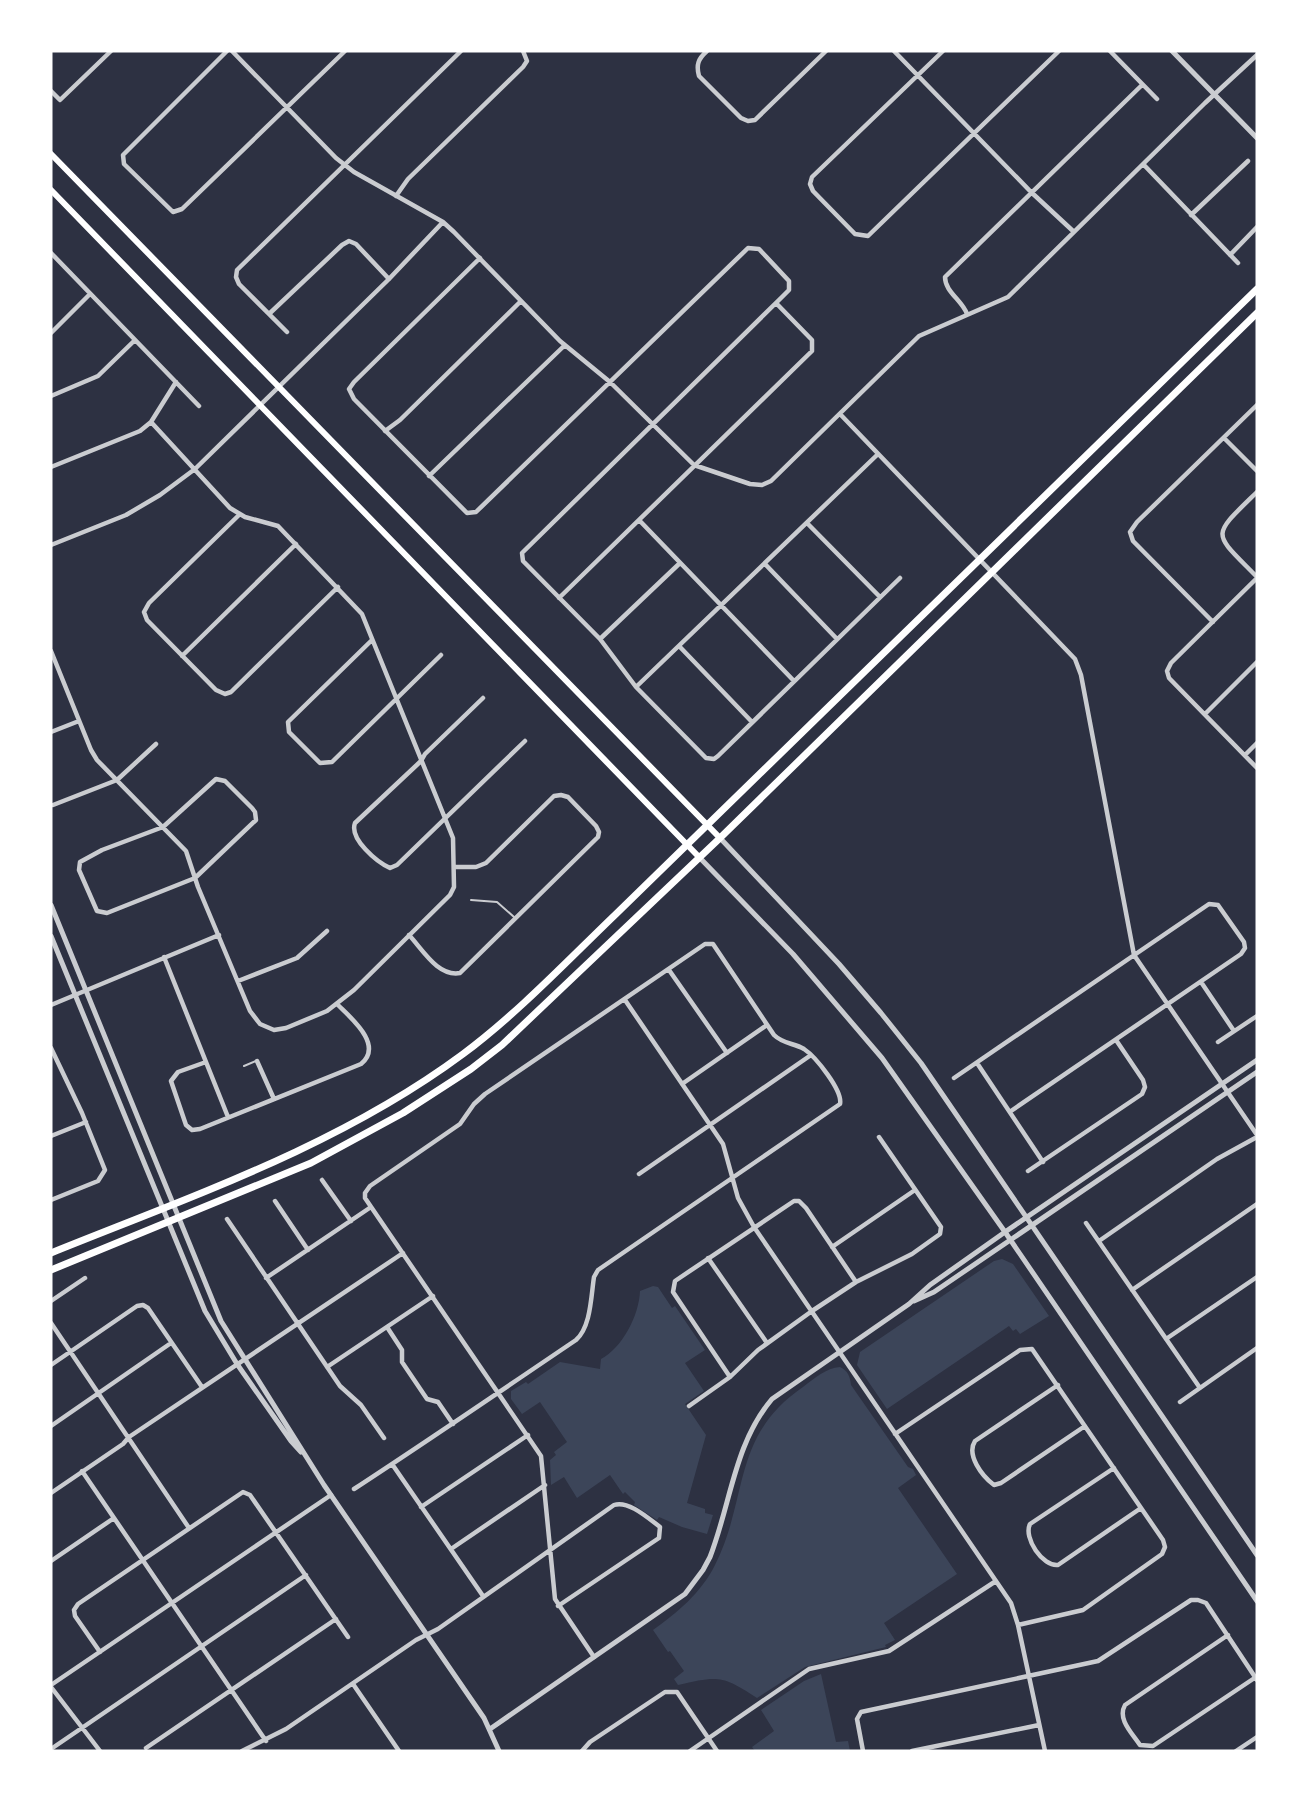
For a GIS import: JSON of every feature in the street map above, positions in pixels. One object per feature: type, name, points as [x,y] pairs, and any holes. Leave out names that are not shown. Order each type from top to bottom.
[{"type":"main road","points":[[51,154],[720,838]]},
{"type":"main road","points":[[51,190],[699,857]]},
{"type":"main road","points":[[51,1253],[269,1165],[328,1137],[388,1103],[462,1055],[547,980],[1257,289]]},
{"type":"main road","points":[[51,1270],[282,1176],[343,1147],[377,1129],[471,1069],[524,1024],[720,838],[1257,313]]},
{"type":"street","points":[[51,91],[60,100],[111,51]]},
{"type":"street","points":[[345,51],[287,107],[182,209],[173,212],[169,210],[124,164],[123,155],[229,51],[287,107],[345,165],[443,222],[565,345],[610,382],[694,465],[750,484],[767,484],[919,336],[1008,297],[1257,55]]},
{"type":"street","points":[[287,332],[239,284],[237,270],[461,51]]},
{"type":"street","points":[[396,196],[408,179],[523,66],[527,61],[523,51]]},
{"type":"street","points":[[707,51],[700,57],[696,67],[699,76],[741,118],[748,121],[755,120],[826,51]]},
{"type":"street","points":[[894,51],[976,132],[1031,192],[1073,231]]},
{"type":"street","points":[[943,51],[812,177],[810,184],[813,191],[855,234],[868,236],[1059,51]]},
{"type":"street","points":[[1110,51],[1157,99]]},
{"type":"street","points":[[1172,51],[1257,138]]},
{"type":"street","points":[[967,314],[965,307],[946,287],[945,277],[1142,85]]},
{"type":"street","points":[[1191,215],[1248,160]]},
{"type":"street","points":[[1144,165],[1238,263]]},
{"type":"street","points":[[51,545],[126,514],[160,495],[195,469],[389,279],[443,222]]},
{"type":"street","points":[[1230,255],[1257,227]]},
{"type":"street","points":[[269,314],[342,244],[356,244],[389,279]]},
{"type":"street","points":[[480,258],[349,386],[349,394],[463,511],[473,514],[748,248],[759,249],[789,281],[789,290],[522,550],[523,561],[600,639],[636,687],[703,756],[710,760],[718,756],[900,578]]},
{"type":"street","points":[[51,253],[200,406]]},
{"type":"street","points":[[51,333],[90,294]]},
{"type":"street","points":[[386,431],[522,301]]},
{"type":"street","points":[[559,598],[812,351],[812,340],[776,303]]},
{"type":"street","points":[[51,396],[98,376],[135,340]]},
{"type":"street","points":[[429,476],[565,345]]},
{"type":"street","points":[[51,467],[140,430],[151,422],[176,382]]},
{"type":"street","points":[[1213,622],[1133,541],[1130,532],[1137,522],[1257,405]]},
{"type":"street","points":[[840,414],[1070,653],[1078,665],[1134,955],[1257,1136],[1217,1160],[1099,1241]]},
{"type":"street","points":[[51,651],[97,760],[186,851],[253,1017],[260,1024],[270,1029],[286,1028],[338,1005],[450,895],[454,887],[455,846],[359,608],[278,526],[240,514],[230,508],[151,422]]},
{"type":"street","points":[[1224,438],[1257,471]]},
{"type":"street","points":[[636,687],[877,455]]},
{"type":"street","points":[[1257,492],[1225,523],[1221,532],[1224,544],[1257,578],[1171,663],[1167,671],[1169,678],[1257,768]]},
{"type":"street","points":[[240,514],[145,610],[147,620],[216,690],[225,694],[231,692],[338,587]]},
{"type":"street","points":[[639,520],[794,681]]},
{"type":"street","points":[[807,523],[880,597]]},
{"type":"street","points":[[182,656],[296,544]]},
{"type":"street","points":[[600,639],[680,563]]},
{"type":"street","points":[[765,564],[837,639]]},
{"type":"street","points":[[372,640],[289,719],[289,732],[316,761],[328,764],[441,655]]},
{"type":"street","points":[[680,647],[752,722]]},
{"type":"street","points":[[1205,714],[1257,662]]},
{"type":"street","points":[[482,698],[355,824],[355,836],[383,865],[390,868],[397,865],[525,741]]},
{"type":"street","points":[[51,732],[79,721]]},
{"type":"street","points":[[1245,755],[1257,743]]},
{"type":"street","points":[[53,805],[117,780],[156,744]]},
{"type":"street","points":[[216,779],[225,781],[255,812],[256,820],[195,878],[107,913],[100,913],[95,909],[79,870],[80,862],[103,850],[163,827],[216,779]]},
{"type":"street","points":[[409,935],[442,971],[451,975],[460,973],[598,837],[599,832],[596,825],[568,797],[554,796],[481,866],[455,867]]},
{"type":"street","points":[[720,838],[881,1013],[921,1063],[1257,1555]]},
{"type":"street","points":[[699,857],[793,954],[882,1058],[1005,1232],[1257,1601]]},
{"type":"street","points":[[954,1078],[1209,904],[1218,905],[1244,942],[1245,948],[1241,954],[1011,1111]]},
{"type":"street","points":[[51,905],[221,1321],[306,1457],[490,1729],[499,1751]]},
{"type":"street","points":[[238,981],[297,958],[327,931]]},
{"type":"street","points":[[51,1005],[219,935]]},
{"type":"street","points":[[51,936],[205,1311],[237,1364],[306,1457]]},
{"type":"street","points":[[354,1489],[453,1424],[499,1392],[582,1335],[594,1277],[598,1270],[840,1104],[841,1100],[811,1055],[799,1046],[779,1040],[767,1025],[715,946],[705,944],[485,1094],[460,1124],[367,1188],[365,1196],[499,1392],[542,1459],[554,1595],[558,1606],[595,1657]]},
{"type":"street","points":[[164,957],[228,1117]]},
{"type":"street","points":[[669,970],[727,1053]]},
{"type":"street","points":[[1200,982],[1234,1031]]},
{"type":"street","points":[[625,1000],[723,1143],[738,1198],[754,1227],[1011,1603],[1045,1751]]},
{"type":"street","points":[[206,1062],[178,1072],[171,1081],[186,1125],[192,1130],[366,1060],[369,1049],[361,1027],[338,1005]]},
{"type":"street","points":[[1218,1042],[1257,1016]]},
{"type":"street","points":[[682,1084],[767,1025]]},
{"type":"street","points":[[1028,1171],[1142,1094],[1145,1087],[1143,1080],[1116,1040]]},
{"type":"street","points":[[51,1048],[104,1166],[104,1174],[98,1181],[51,1200]]},
{"type":"street","points":[[639,1174],[811,1055]]},
{"type":"street","points":[[490,1729],[671,1604],[695,1581],[713,1549],[743,1444],[759,1414],[787,1386],[909,1304],[930,1285],[1005,1232],[1257,1060]]},
{"type":"street","points":[[257,1061],[274,1099]]},
{"type":"street","points":[[977,1063],[1043,1161]]},
{"type":"street","points":[[51,1072],[59,1068]]},
{"type":"street","points":[[909,1304],[934,1292],[1257,1072]]},
{"type":"street","points":[[51,1136],[86,1122]]},
{"type":"street","points":[[689,1406],[730,1377],[767,1343],[812,1311],[856,1282],[912,1254],[940,1234],[941,1227],[879,1137]]},
{"type":"street","points":[[322,1180],[351,1221]]},
{"type":"street","points":[[832,1247],[915,1190]]},
{"type":"street","points":[[275,1201],[308,1250]]},
{"type":"street","points":[[730,1377],[672,1289],[675,1280],[790,1202],[799,1201],[856,1282]]},
{"type":"street","points":[[1132,1290],[1257,1204]]},
{"type":"street","points":[[266,1278],[371,1207]]},
{"type":"street","points":[[227,1219],[340,1386],[361,1405],[384,1438]]},
{"type":"street","points":[[1087,1223],[1199,1388]]},
{"type":"street","points":[[51,1493],[202,1387],[403,1252]]},
{"type":"street","points":[[708,1258],[767,1343]]},
{"type":"street","points":[[1166,1339],[1257,1277]]},
{"type":"street","points":[[51,1301],[85,1278]]},
{"type":"street","points":[[327,1367],[433,1296]]},
{"type":"street","points":[[51,1365],[140,1305],[148,1308],[202,1387]]},
{"type":"street","points":[[51,1323],[189,1528]]},
{"type":"street","points":[[387,1327],[402,1350],[402,1362],[427,1399],[438,1402],[453,1424]]},
{"type":"street","points":[[51,1426],[171,1343]]},
{"type":"street","points":[[895,1434],[1024,1348],[1035,1352],[1165,1543],[1163,1554],[1083,1610],[1018,1625]]},
{"type":"street","points":[[1180,1402],[1257,1348]]},
{"type":"street","points":[[1058,1385],[975,1441],[971,1454],[988,1480],[994,1485],[1001,1483],[1086,1426]]},
{"type":"street","points":[[421,1507],[527,1435]]},
{"type":"street","points":[[392,1464],[483,1596]]},
{"type":"street","points":[[1114,1468],[1030,1524],[1028,1537],[1046,1563],[1055,1566],[1141,1508]]},
{"type":"street","points":[[82,1471],[266,1741]]},
{"type":"street","points":[[450,1549],[545,1485]]},
{"type":"street","points":[[100,1652],[75,1616],[76,1606],[243,1492],[250,1496],[348,1637]]},
{"type":"street","points":[[100,1751],[51,1686],[332,1495]]},
{"type":"street","points":[[243,1751],[266,1741],[353,1684],[617,1503],[627,1505],[660,1529],[659,1538],[558,1606]]},
{"type":"street","points":[[51,1561],[114,1518]]},
{"type":"street","points":[[51,1749],[306,1575]]},
{"type":"street","points":[[690,1751],[809,1669],[889,1651],[996,1581]]},
{"type":"street","points":[[863,1751],[857,1720],[861,1712],[1098,1661],[1191,1600],[1198,1600],[1206,1603],[1228,1635],[1256,1678],[1153,1746],[1140,1745],[1122,1717],[1125,1705],[1228,1635]]},
{"type":"street","points":[[146,1748],[336,1619]]},
{"type":"street","points":[[353,1684],[399,1751]]},
{"type":"street","points":[[582,1751],[601,1735],[672,1690],[677,1692],[718,1751]]},
{"type":"street","points":[[912,1751],[1039,1725]]},
{"type":"street","points":[[1236,1751],[1257,1737]]},
{"type":"lane","points":[[471,900],[497,902],[516,919]]},
{"type":"lane","points":[[244,1066],[257,1061]]},
{"type":"shaded area","points":[[1002,1259],[1013,1264],[1049,1316],[1020,1334],[1009,1326],[887,1409],[857,1365],[860,1352],[994,1261]]},
{"type":"shaded area","points":[[658,1287],[672,1308],[675,1306],[705,1350],[685,1363],[704,1391],[685,1404],[706,1435],[687,1503],[713,1515],[707,1534],[659,1517],[657,1520],[634,1505],[635,1502],[625,1492],[623,1494],[610,1475],[577,1498],[564,1477],[551,1485],[550,1460],[556,1455],[554,1452],[567,1442],[540,1402],[522,1414],[511,1399],[511,1391],[526,1382],[528,1384],[560,1362],[600,1369],[601,1359],[616,1347],[633,1321],[640,1291]]},
{"type":"shaded area","points":[[840,1367],[848,1374],[851,1385],[908,1467],[913,1469],[916,1475],[898,1488],[957,1574],[884,1623],[895,1640],[885,1645],[886,1647],[805,1667],[757,1698],[727,1681],[711,1679],[678,1685],[674,1679],[684,1671],[653,1630],[688,1602],[715,1565],[726,1540],[752,1447],[764,1426],[780,1406],[803,1387],[825,1371]]},
{"type":"shaded area","points":[[821,1674],[836,1742],[848,1741],[850,1751],[755,1751],[752,1747],[774,1731],[761,1710],[804,1681]]}]
